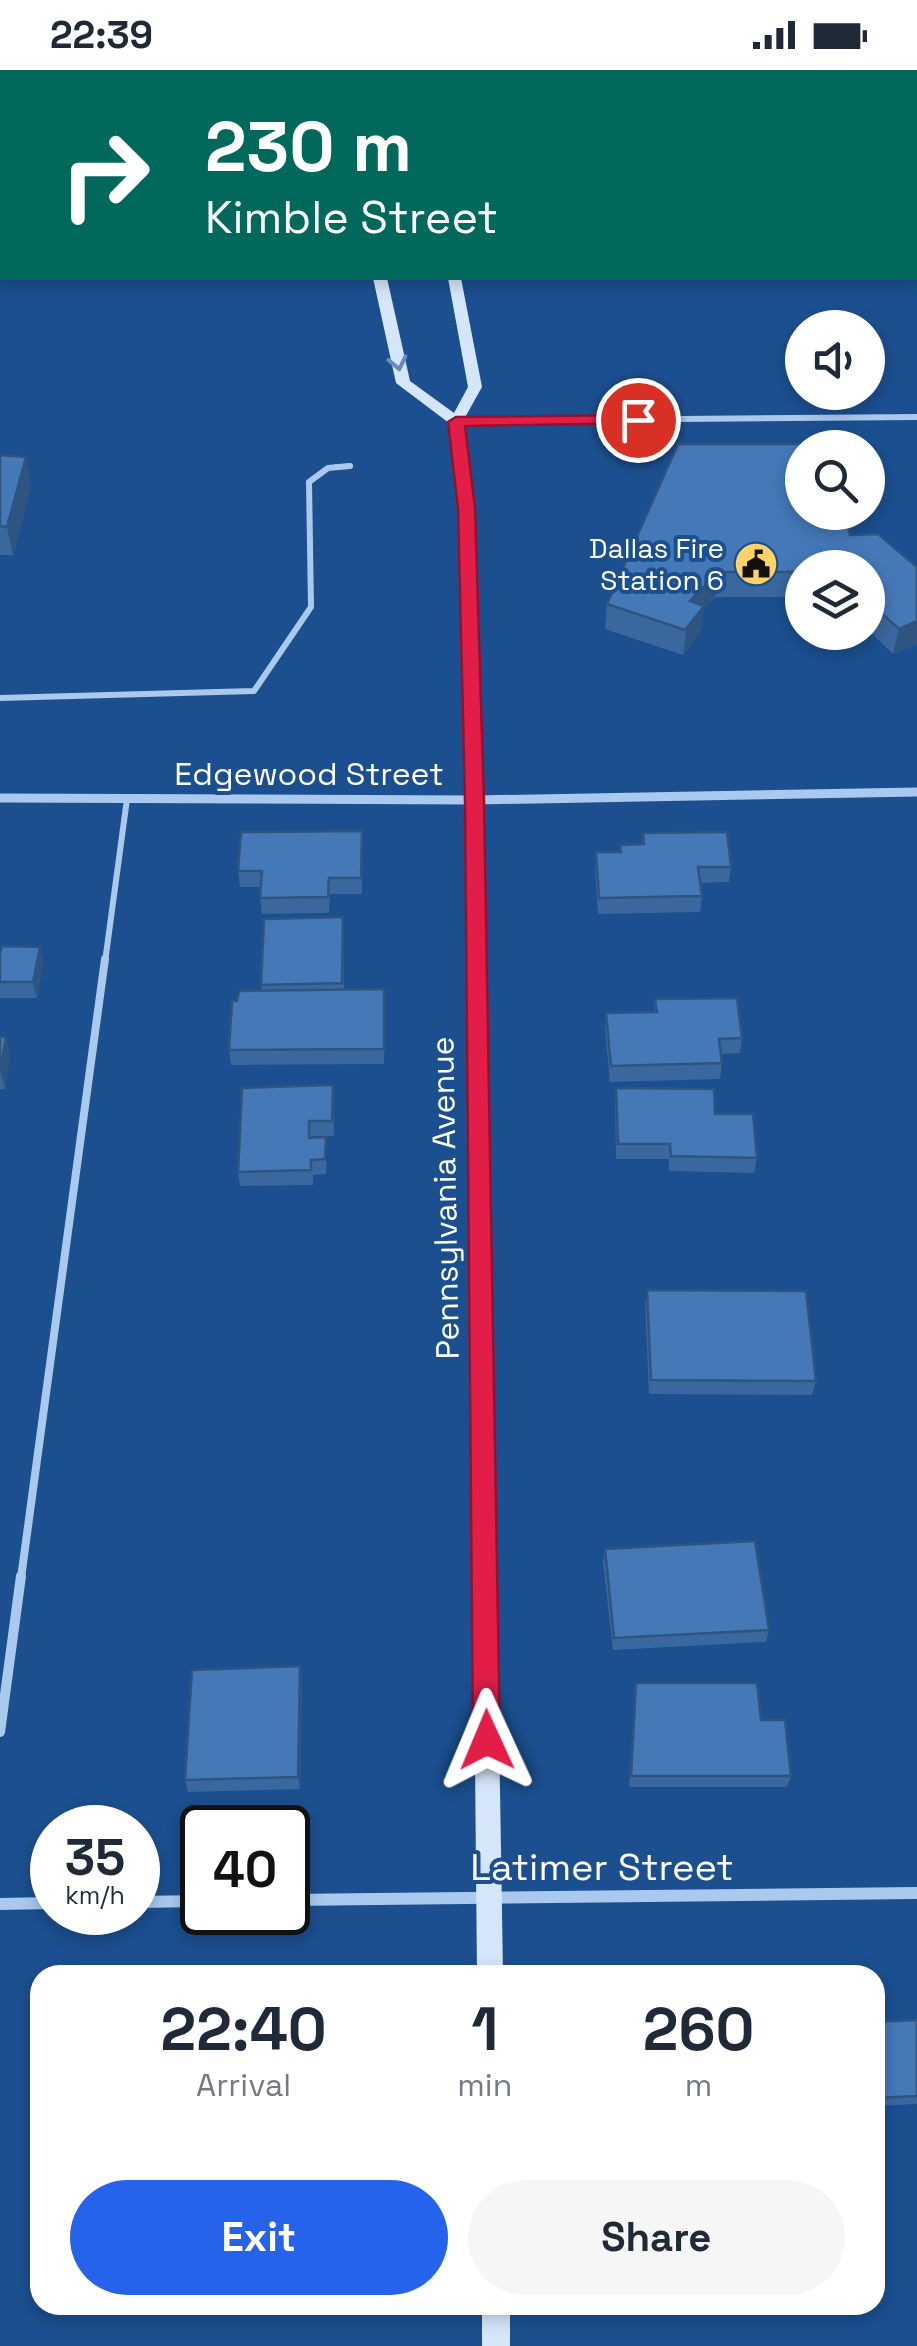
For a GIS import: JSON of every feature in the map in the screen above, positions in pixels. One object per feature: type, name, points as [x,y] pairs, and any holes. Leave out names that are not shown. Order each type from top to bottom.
[{"type":"street","points":[[380,280],[403,384],[456,422],[917,417]]},
{"type":"street","name":"Pennsylvania Avenue","points":[[455,280],[475,387],[456,422],[466,508],[475,800],[490,1965]]},
{"type":"street","name":"Edgewood Street","points":[[0,798],[475,800],[917,792]]},
{"type":"street","name":"Latimer Street","points":[[310,1900],[917,1893]]},
{"type":"street","points":[[0,1904],[30,1904]]},
{"type":"street","points":[[496,2315],[496,2346]]},
{"type":"lane","points":[[0,698],[254,690],[311,608],[309,482],[328,468],[350,466]]},
{"type":"lane","points":[[0,1732],[127,799]]},
{"type":"building","name":"Dallas Fire Station 6","points":[[678,444],[785,444],[785,530],[878,534],[917,567],[917,621],[899,629],[885,616],[885,550],[785,550],[785,572],[718,572],[690,601],[704,606],[685,630],[607,604]]},
{"type":"building","points":[[0,455],[26,457],[7,527],[0,526]]},
{"type":"building","points":[[362,831],[361,878],[329,878],[328,897],[260,898],[262,871],[238,871],[241,832]]},
{"type":"building","points":[[727,832],[731,867],[698,867],[702,896],[599,898],[596,852],[621,852],[620,845],[644,844],[643,833]]},
{"type":"building","points":[[343,917],[342,983],[261,985],[264,919]]},
{"type":"building","points":[[2,946],[40,947],[33,982],[0,982]]},
{"type":"building","points":[[384,989],[384,1049],[229,1050],[232,1001],[237,1001],[239,991]]},
{"type":"building","points":[[737,998],[742,1038],[719,1039],[722,1063],[611,1066],[606,1013],[657,1012],[655,999]]},
{"type":"building","points":[[0,1037],[6,1037],[0,1073]]},
{"type":"building","points":[[333,1085],[332,1121],[309,1121],[309,1138],[326,1137],[325,1159],[311,1160],[311,1170],[238,1172],[242,1088]]},
{"type":"building","points":[[616,1088],[714,1089],[715,1114],[753,1114],[757,1158],[671,1156],[670,1144],[618,1144]]},
{"type":"building","points":[[647,1290],[806,1291],[816,1381],[651,1380]]},
{"type":"building","points":[[755,1541],[769,1630],[614,1638],[605,1549]]},
{"type":"building","points":[[300,1666],[298,1777],[185,1780],[192,1670]]},
{"type":"building","points":[[636,1683],[757,1683],[761,1720],[785,1720],[791,1776],[631,1776]]},
{"type":"building","points":[[917,2020],[917,2096],[885,2098],[885,2022]]},
{"type":"place","name":"Dallas Fire Station 6","points":[[756,564]]},
{"type":"route","points":[[487,1740],[475,800],[466,508],[456,422],[638,420]]}]
